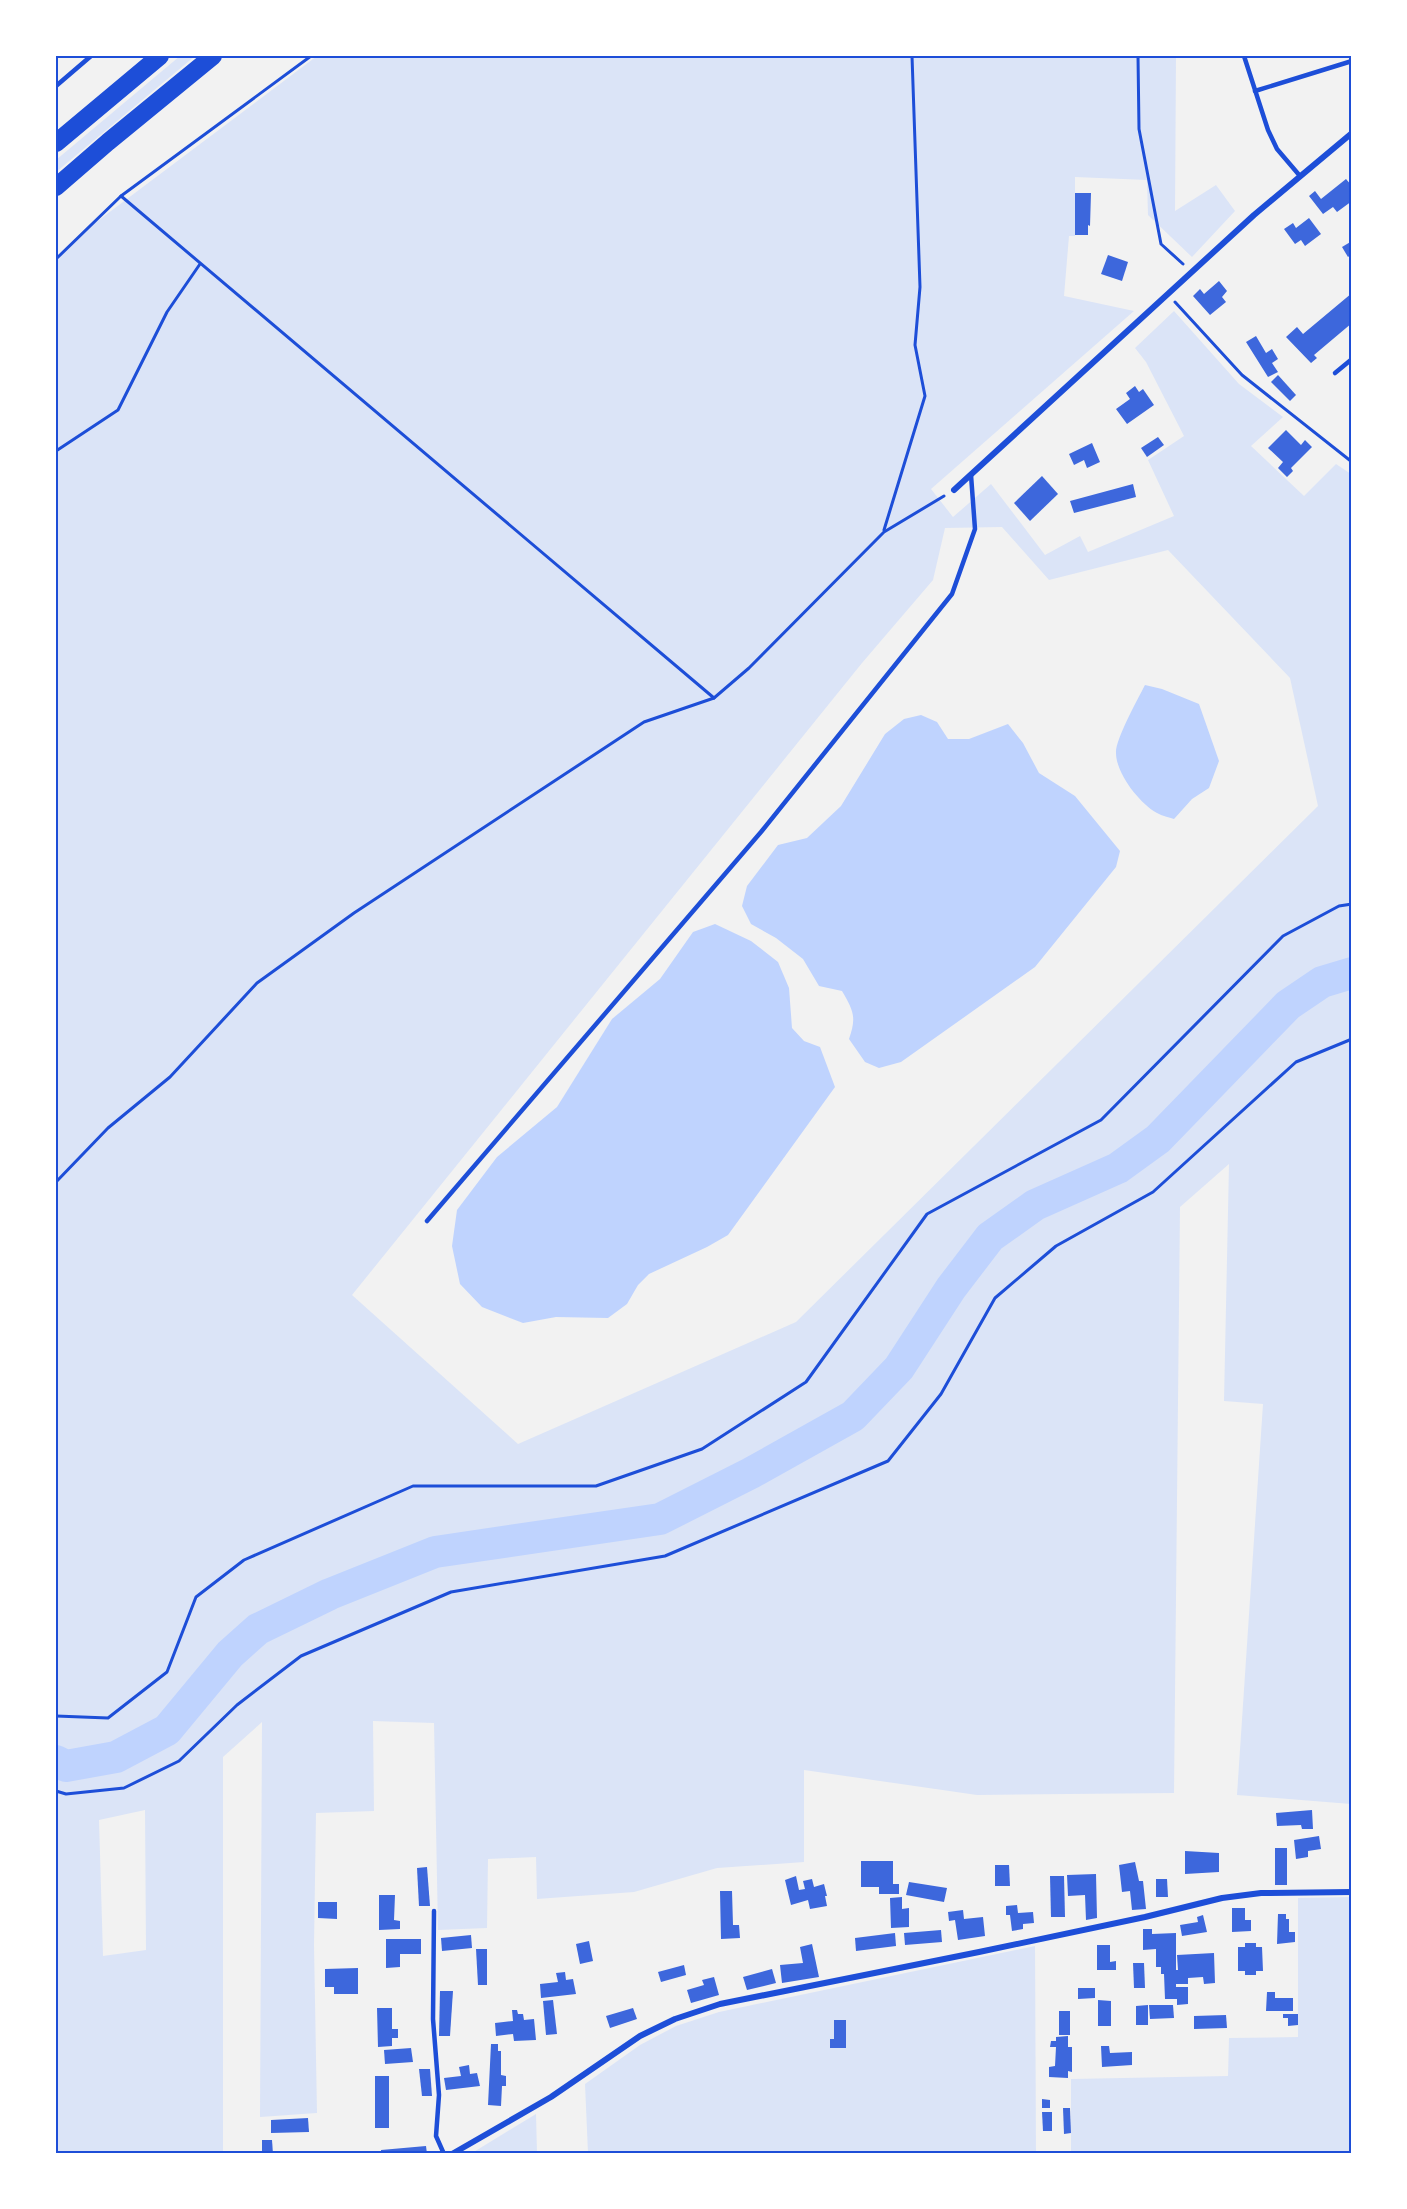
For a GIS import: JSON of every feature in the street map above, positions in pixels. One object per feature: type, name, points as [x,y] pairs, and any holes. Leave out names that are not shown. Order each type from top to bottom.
[{"type":"highway","points":[[56,143],[160,56]]},
{"type":"highway","points":[[56,188],[213,56]]},
{"type":"street","points":[[954,490],[1191,272],[1352,133]]},
{"type":"street","points":[[452,2154],[551,2097],[640,2036],[675,2019],[720,2004],[1023,1943],[1222,1898],[1261,1893],[1352,1892]]},
{"type":"lane","points":[[56,86],[91,56]]},
{"type":"lane","points":[[1244,56],[1268,130],[1277,149],[1300,176]]},
{"type":"lane","points":[[1255,91],[1352,61]]},
{"type":"lane","points":[[1335,373],[1352,359]]},
{"type":"lane","points":[[427,1221],[762,832],[952,594],[975,529],[971,475]]},
{"type":"lane","points":[[434,1911],[433,2019],[439,2095],[436,2136],[444,2154]]},
{"type":"path","points":[[56,259],[121,196],[311,56]]},
{"type":"path","points":[[884,532],[925,396],[915,345],[920,287],[912,56]]},
{"type":"path","points":[[1138,56],[1139,129],[1161,244],[1191,272]]},
{"type":"path","points":[[121,196],[714,698]]},
{"type":"path","points":[[56,451],[118,410],[167,312],[200,264]]},
{"type":"path","points":[[1173,300],[1242,375],[1352,462]]},
{"type":"path","points":[[56,1182],[108,1128],[170,1077],[257,983],[354,913],[644,722],[714,698],[749,668],[884,532],[954,490]]},
{"type":"path","points":[[56,1716],[108,1718],[167,1672],[196,1598],[244,1560],[413,1486],[596,1486],[702,1449],[806,1382],[927,1214],[1101,1120],[1283,936],[1339,906],[1352,904]]},
{"type":"path","points":[[56,1791],[66,1794],[124,1788],[179,1761],[237,1705],[301,1656],[451,1592],[665,1556],[888,1461],[941,1394],[994,1298],[1056,1246],[1153,1192],[1296,1062],[1352,1039]]},
{"type":"shaded area","points":[[180,56],[195,56],[56,172],[56,160]]},
{"type":"shaded area","points":[[317,56],[1176,56],[1175,211],[1216,185],[1235,211],[1192,257],[1148,215],[1147,180],[1075,177],[1075,236],[1069,236],[1064,296],[1134,311],[931,489],[953,517],[991,484],[1045,555],[1080,536],[1088,552],[1174,516],[1148,460],[1184,436],[1146,362],[1135,348],[1174,311],[1239,384],[1283,417],[1251,446],[1304,496],[1336,464],[1351,474],[1351,1804],[1237,1795],[1263,1404],[1224,1401],[1229,1164],[1180,1207],[1174,1793],[977,1795],[804,1770],[804,1862],[717,1868],[634,1892],[537,1899],[536,1857],[488,1859],[487,1928],[438,1930],[434,1723],[373,1721],[374,1811],[316,1813],[314,1945],[317,2113],[260,2117],[262,1722],[223,1757],[223,2153],[56,2154],[56,261],[95,223]],"holes":[[[1002,527],[1049,580],[1168,550],[1290,678],[1318,806],[796,1322],[518,1444],[352,1295],[862,663],[933,580],[945,528]],[[145,1810],[146,1950],[103,1956],[99,1820]]]},
{"type":"shaded area","points":[[1351,1897],[1351,2153],[1071,2153],[1071,2079],[1228,2076],[1229,2038],[1298,2037],[1298,1898]]},
{"type":"shaded area","points":[[1035,1946],[1036,2153],[588,2153],[585,2084],[640,2045],[676,2026],[719,2012]]},
{"type":"shaded area","points":[[536,2114],[537,2153],[472,2153]]},
{"type":"water","points":[[1145,685],[1162,689],[1199,704],[1219,761],[1209,788],[1192,799],[1174,819],[1157,813],[1136,795],[1124,778],[1117,761],[1119,739]]},
{"type":"water","points":[[921,715],[937,722],[948,739],[969,739],[1008,724],[1023,743],[1039,773],[1075,796],[1120,851],[1116,867],[1035,967],[901,1062],[879,1068],[865,1062],[849,1039],[853,1014],[842,991],[819,986],[803,959],[776,938],[751,924],[742,906],[747,886],[778,845],[807,838],[841,806],[885,734],[904,719]]},
{"type":"water","points":[[715,924],[751,941],[778,962],[789,988],[792,1028],[804,1041],[820,1047],[835,1087],[728,1235],[649,1274],[638,1285],[627,1304],[608,1318],[556,1317],[523,1323],[482,1307],[460,1284],[452,1246],[457,1210],[497,1157],[557,1107],[612,1019],[660,979],[693,932]]},
{"type":"building","points":[[1346,179],[1352,186],[1352,201],[1337,212],[1333,207],[1323,214],[1309,196],[1315,191],[1321,199]]},
{"type":"building","points":[[1075,193],[1091,193],[1088,235],[1075,235]]},
{"type":"building","points":[[1309,218],[1321,234],[1305,246],[1301,240],[1295,244],[1284,229],[1293,223],[1296,228]]},
{"type":"building","points":[[1352,241],[1352,254],[1348,257],[1342,247]]},
{"type":"building","points":[[1108,255],[1128,262],[1122,281],[1101,274]]},
{"type":"building","points":[[1219,281],[1227,291],[1222,297],[1226,302],[1210,315],[1193,296],[1200,289],[1204,294]]},
{"type":"building","points":[[1352,293],[1352,323],[1314,355],[1317,358],[1311,363],[1286,337],[1297,327],[1303,334]]},
{"type":"building","points":[[1256,336],[1266,353],[1272,349],[1278,359],[1272,363],[1278,372],[1268,377],[1246,342]]},
{"type":"building","points":[[1278,375],[1296,395],[1290,401],[1271,382]]},
{"type":"building","points":[[1135,386],[1139,392],[1143,389],[1154,405],[1127,424],[1116,409],[1130,399],[1126,393]]},
{"type":"building","points":[[1286,430],[1301,445],[1305,440],[1312,447],[1291,468],[1293,471],[1287,477],[1278,468],[1283,462],[1268,448]]},
{"type":"building","points":[[1158,437],[1164,445],[1147,457],[1141,448]]},
{"type":"building","points":[[1092,443],[1100,462],[1087,468],[1084,460],[1074,465],[1069,454]]},
{"type":"building","points":[[1042,476],[1058,494],[1030,521],[1014,503]]},
{"type":"building","points":[[1133,484],[1136,497],[1074,513],[1070,501]]},
{"type":"building","points":[[1312,1810],[1313,1829],[1302,1829],[1301,1825],[1277,1826],[1276,1813]]},
{"type":"building","points":[[1319,1836],[1321,1849],[1308,1851],[1308,1857],[1296,1859],[1294,1840]]},
{"type":"building","points":[[1275,1848],[1287,1848],[1287,1885],[1275,1885]]},
{"type":"building","points":[[1185,1851],[1219,1853],[1219,1872],[1185,1874]]},
{"type":"building","points":[[861,1861],[893,1861],[893,1884],[899,1884],[899,1894],[879,1894],[879,1887],[861,1887]]},
{"type":"building","points":[[1135,1862],[1139,1881],[1143,1881],[1146,1909],[1132,1910],[1130,1891],[1122,1892],[1119,1865]]},
{"type":"building","points":[[995,1865],[1009,1865],[1010,1886],[995,1886]]},
{"type":"building","points":[[427,1867],[430,1906],[419,1906],[417,1868]]},
{"type":"building","points":[[1096,1874],[1097,1918],[1086,1920],[1085,1895],[1068,1896],[1067,1875]]},
{"type":"building","points":[[796,1876],[799,1890],[805,1889],[803,1881],[812,1879],[814,1887],[824,1884],[827,1906],[810,1909],[808,1900],[791,1905],[785,1880]]},
{"type":"building","points":[[1050,1876],[1064,1876],[1065,1917],[1051,1917]]},
{"type":"building","points":[[1156,1879],[1167,1879],[1168,1897],[1156,1897]]},
{"type":"building","points":[[909,1882],[947,1888],[944,1902],[906,1895]]},
{"type":"building","points":[[720,1891],[732,1891],[733,1925],[739,1925],[740,1938],[721,1939]]},
{"type":"building","points":[[379,1895],[395,1895],[394,1920],[400,1921],[400,1929],[379,1930]]},
{"type":"building","points":[[902,1897],[902,1909],[909,1908],[909,1927],[891,1928],[890,1898]]},
{"type":"building","points":[[318,1902],[337,1902],[337,1919],[318,1918]]},
{"type":"building","points":[[1017,1905],[1018,1913],[1033,1912],[1034,1923],[1023,1924],[1023,1929],[1012,1931],[1010,1915],[1006,1915],[1006,1906]]},
{"type":"building","points":[[1232,1908],[1245,1908],[1245,1920],[1251,1920],[1251,1931],[1232,1932]]},
{"type":"building","points":[[963,1910],[964,1919],[983,1917],[985,1936],[958,1940],[955,1920],[949,1921],[948,1912]]},
{"type":"building","points":[[1278,1914],[1286,1914],[1286,1919],[1289,1919],[1289,1932],[1295,1932],[1295,1942],[1277,1944]]},
{"type":"building","points":[[1203,1915],[1207,1932],[1182,1936],[1180,1925],[1198,1922],[1197,1917]]},
{"type":"building","points":[[1143,1929],[1152,1929],[1152,1934],[1176,1933],[1176,1970],[1178,1970],[1177,1955],[1214,1953],[1215,1983],[1204,1984],[1203,1977],[1188,1978],[1188,1984],[1176,1984],[1176,1987],[1188,1987],[1188,2004],[1177,2005],[1177,1999],[1165,1999],[1164,1974],[1161,1974],[1161,1967],[1156,1967],[1156,1949],[1143,1950]]},
{"type":"building","points":[[941,1930],[942,1942],[905,1945],[904,1933]]},
{"type":"building","points":[[895,1933],[896,1946],[856,1951],[855,1938]]},
{"type":"building","points":[[471,1935],[472,1948],[442,1951],[441,1938]]},
{"type":"building","points":[[386,1939],[421,1939],[421,1954],[400,1954],[400,1967],[386,1968]]},
{"type":"building","points":[[589,1941],[593,1961],[580,1964],[576,1944]]},
{"type":"building","points":[[1245,1943],[1256,1943],[1256,1947],[1262,1947],[1263,1971],[1256,1971],[1256,1975],[1245,1975],[1245,1971],[1238,1971],[1238,1947],[1245,1947]]},
{"type":"building","points":[[812,1944],[819,1977],[782,1983],[780,1965],[803,1963],[800,1947]]},
{"type":"building","points":[[1097,1945],[1110,1945],[1110,1962],[1116,1961],[1116,1970],[1097,1970]]},
{"type":"building","points":[[476,1949],[487,1949],[487,1985],[478,1985]]},
{"type":"building","points":[[1133,1963],[1144,1963],[1145,1988],[1134,1988]]},
{"type":"building","points":[[684,1965],[686,1975],[661,1982],[658,1972]]},
{"type":"building","points":[[358,1968],[358,1994],[334,1994],[334,1987],[325,1987],[325,1969]]},
{"type":"building","points":[[772,1969],[776,1983],[747,1990],[743,1977]]},
{"type":"building","points":[[565,1972],[566,1980],[573,1979],[576,1994],[541,1998],[540,1984],[558,1982],[556,1973]]},
{"type":"building","points":[[714,1977],[719,1995],[691,2003],[687,1990],[704,1985],[702,1980]]},
{"type":"building","points":[[1078,1988],[1095,1988],[1095,1998],[1078,1999]]},
{"type":"building","points":[[440,1991],[453,1991],[450,2036],[439,2036]]},
{"type":"building","points":[[1267,1992],[1275,1992],[1275,1998],[1293,1998],[1293,2011],[1266,2011]]},
{"type":"building","points":[[553,2000],[557,2034],[546,2035],[543,2001]]},
{"type":"building","points":[[1098,2000],[1111,2001],[1111,2026],[1098,2026]]},
{"type":"building","points":[[1148,2005],[1148,2025],[1136,2025],[1136,2006]]},
{"type":"building","points":[[1149,2005],[1173,2005],[1174,2018],[1150,2019]]},
{"type":"building","points":[[377,2008],[392,2008],[392,2029],[398,2029],[398,2038],[392,2038],[392,2046],[378,2047]]},
{"type":"building","points":[[633,2008],[637,2019],[610,2028],[606,2016]]},
{"type":"building","points":[[512,2010],[523,2014],[524,2020],[534,2019],[536,2040],[514,2041],[513,2034],[496,2036],[495,2023],[513,2021]]},
{"type":"building","points":[[1059,2011],[1070,2011],[1070,2035],[1059,2035]]},
{"type":"building","points":[[1283,2014],[1298,2014],[1298,2025],[1288,2026],[1288,2018],[1283,2018]]},
{"type":"building","points":[[1226,2015],[1227,2028],[1194,2029],[1194,2016]]},
{"type":"building","points":[[834,2020],[846,2020],[846,2048],[830,2048],[830,2039],[834,2039]]},
{"type":"building","points":[[1068,2036],[1068,2047],[1072,2047],[1072,2072],[1068,2071],[1068,2078],[1049,2077],[1049,2067],[1055,2066],[1056,2047],[1050,2047],[1051,2041],[1056,2041],[1056,2037]]},
{"type":"building","points":[[491,2044],[498,2044],[498,2051],[501,2051],[501,2075],[506,2076],[506,2086],[502,2086],[501,2106],[488,2105]]},
{"type":"building","points":[[1101,2046],[1109,2046],[1110,2053],[1132,2052],[1132,2065],[1102,2067]]},
{"type":"building","points":[[411,2048],[413,2062],[385,2064],[384,2050]]},
{"type":"building","points":[[469,2065],[470,2074],[477,2073],[480,2086],[446,2090],[444,2078],[461,2076],[459,2067]]},
{"type":"building","points":[[419,2069],[430,2069],[432,2096],[422,2096]]},
{"type":"building","points":[[375,2076],[389,2076],[389,2128],[375,2128]]},
{"type":"building","points":[[1042,2099],[1050,2100],[1050,2108],[1042,2108]]},
{"type":"building","points":[[1063,2108],[1070,2108],[1071,2133],[1064,2134]]},
{"type":"building","points":[[1042,2112],[1052,2112],[1052,2131],[1043,2131]]},
{"type":"building","points":[[308,2118],[309,2132],[271,2133],[271,2120]]},
{"type":"building","points":[[262,2140],[272,2140],[273,2154],[262,2154]]},
{"type":"building","points":[[426,2146],[427,2154],[381,2154],[381,2150]]},
{"type":"waterway","points":[[56,1761],[66,1766],[116,1757],[167,1730],[230,1654],[258,1629],[330,1594],[435,1552],[660,1519],[751,1473],[853,1416],[899,1368],[951,1288],[990,1237],[1035,1205],[1118,1168],[1158,1139],[1288,1005],[1322,982],[1352,973]]}]
